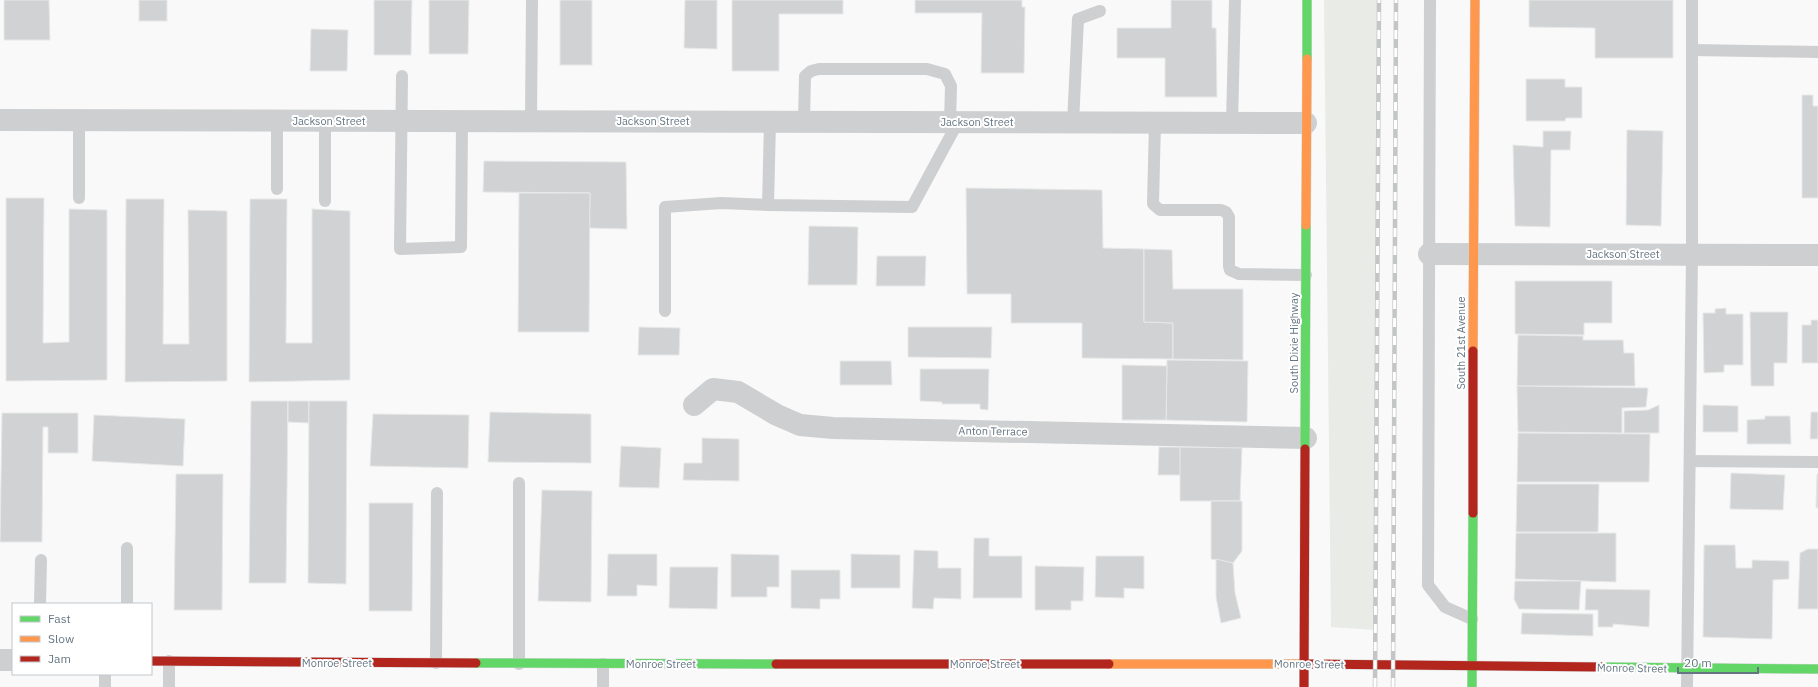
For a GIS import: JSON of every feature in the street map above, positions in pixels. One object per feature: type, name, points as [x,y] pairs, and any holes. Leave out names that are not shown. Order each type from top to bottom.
[{"type":"street","name":"South Dixie Highway","points":[[1304,687],[1307,0]]},
{"type":"street","name":"South 21st Avenue","points":[[1472,687],[1476,0]]},
{"type":"street","name":"Jackson Street","points":[[0,120],[1306,123]]},
{"type":"street","name":"Jackson Street","points":[[1429,254],[1818,255]]},
{"type":"street","name":"Anton Terrace","points":[[694,405],[713,389],[738,392],[777,415],[800,425],[832,428],[1306,438]]},
{"type":"street","points":[[0,660],[12,660]]},
{"type":"street","name":"Monroe Street","points":[[152,661],[519,664],[1304,664],[1687,669],[1818,669]]},
{"type":"lane","points":[[531,121],[532,0]]},
{"type":"lane","points":[[1232,123],[1235,0]]},
{"type":"lane","points":[[1430,0],[1428,585],[1445,607],[1472,620]]},
{"type":"lane","points":[[1687,687],[1692,254],[1692,0]]},
{"type":"lane","points":[[1073,122],[1078,19],[1100,11]]},
{"type":"lane","points":[[1693,50],[1818,52]]},
{"type":"lane","points":[[665,311],[665,206],[721,203],[912,207],[954,122],[951,86],[945,74],[927,69],[819,69],[811,71],[805,76],[804,122]]},
{"type":"lane","points":[[402,76],[400,249],[461,247],[462,121]]},
{"type":"lane","points":[[79,120],[79,198]]},
{"type":"lane","points":[[277,121],[277,189]]},
{"type":"lane","points":[[325,121],[325,201]]},
{"type":"lane","points":[[768,205],[770,122]]},
{"type":"lane","points":[[1155,122],[1153,204],[1155,207],[1160,210],[1221,210],[1226,212],[1229,217],[1229,266],[1230,270],[1239,274],[1306,274]]},
{"type":"lane","points":[[1690,461],[1818,462]]},
{"type":"lane","points":[[519,483],[519,664]]},
{"type":"lane","points":[[436,663],[437,494]]},
{"type":"lane","points":[[127,548],[127,603]]},
{"type":"lane","points":[[40,603],[41,560]]},
{"type":"lane","points":[[169,687],[170,661]]},
{"type":"lane","points":[[603,664],[603,687]]},
{"type":"lane","points":[[105,675],[105,687]]},
{"type":"shaded area","points":[[1324,0],[1378,0],[1375,630],[1331,627]]},
{"type":"building","points":[[4,0],[49,0],[50,40],[4,40]]},
{"type":"building","points":[[139,0],[167,0],[167,21],[139,21]]},
{"type":"building","points":[[374,0],[412,0],[411,55],[374,55]]},
{"type":"building","points":[[429,0],[469,0],[468,54],[429,54]]},
{"type":"building","points":[[560,0],[592,0],[592,65],[560,65]]},
{"type":"building","points":[[685,0],[717,0],[717,49],[684,48]]},
{"type":"building","points":[[732,0],[843,0],[843,14],[779,14],[779,71],[732,71]]},
{"type":"building","points":[[915,0],[1022,0],[1022,7],[1025,7],[1024,73],[981,73],[982,13],[915,13]]},
{"type":"building","points":[[1171,0],[1212,0],[1212,28],[1216,28],[1217,97],[1165,97],[1165,58],[1117,58],[1117,28],[1171,28]]},
{"type":"building","points":[[1529,0],[1673,0],[1673,58],[1595,58],[1595,28],[1529,27]]},
{"type":"building","points":[[311,29],[348,30],[347,71],[310,71]]},
{"type":"building","points":[[1526,79],[1565,79],[1565,87],[1582,87],[1582,118],[1566,118],[1565,121],[1526,121]]},
{"type":"building","points":[[1802,95],[1813,95],[1813,106],[1818,106],[1818,198],[1802,198]]},
{"type":"building","points":[[1627,130],[1663,131],[1661,226],[1626,225]]},
{"type":"building","points":[[1543,131],[1571,131],[1570,150],[1551,150],[1550,227],[1515,226],[1513,145],[1543,147]]},
{"type":"building","points":[[484,161],[626,162],[627,229],[589,228],[590,193],[483,192]]},
{"type":"building","points":[[966,188],[1102,190],[1103,248],[1144,249],[1144,322],[1173,323],[1173,359],[1082,358],[1082,323],[1011,323],[1011,294],[967,294]]},
{"type":"building","points":[[519,193],[590,193],[589,332],[518,332]]},
{"type":"building","points":[[6,198],[44,198],[43,343],[69,342],[69,209],[107,210],[107,380],[6,381]]},
{"type":"building","points":[[126,199],[164,199],[163,344],[189,344],[188,210],[227,211],[227,381],[125,382]]},
{"type":"building","points":[[250,199],[287,199],[286,343],[312,343],[312,209],[350,211],[350,380],[249,382]]},
{"type":"building","points":[[809,226],[858,227],[857,285],[808,285]]},
{"type":"building","points":[[1144,249],[1172,250],[1173,289],[1243,289],[1243,360],[1173,359],[1173,323],[1144,322]]},
{"type":"building","points":[[877,256],[926,256],[925,286],[876,286]]},
{"type":"building","points":[[1515,281],[1612,281],[1612,323],[1584,323],[1584,335],[1515,334]]},
{"type":"building","points":[[1726,308],[1726,314],[1743,314],[1743,365],[1724,365],[1724,372],[1704,373],[1703,313],[1715,313],[1715,309]]},
{"type":"building","points":[[1750,312],[1788,312],[1787,363],[1774,363],[1774,386],[1751,386]]},
{"type":"building","points":[[1811,320],[1818,320],[1818,363],[1802,363],[1802,325],[1811,325]]},
{"type":"building","points":[[639,327],[680,328],[679,355],[638,355]]},
{"type":"building","points":[[908,327],[992,327],[991,358],[908,357]]},
{"type":"building","points":[[1518,335],[1583,336],[1583,340],[1623,340],[1624,353],[1634,353],[1635,386],[1517,386]]},
{"type":"building","points":[[1167,360],[1248,361],[1247,422],[1166,420]]},
{"type":"building","points":[[840,361],[891,361],[892,385],[840,385]]},
{"type":"building","points":[[1122,365],[1167,366],[1166,420],[1122,420]]},
{"type":"building","points":[[920,369],[989,369],[988,410],[980,409],[980,404],[942,404],[942,402],[920,401]]},
{"type":"building","points":[[1517,386],[1648,388],[1646,407],[1622,408],[1622,433],[1518,432]]},
{"type":"building","points":[[251,401],[288,401],[286,583],[249,583]]},
{"type":"building","points":[[288,401],[309,401],[309,423],[288,422]]},
{"type":"building","points":[[309,401],[347,401],[346,584],[308,583]]},
{"type":"building","points":[[1659,405],[1659,433],[1624,433],[1624,411],[1648,410]]},
{"type":"building","points":[[1703,405],[1738,406],[1738,432],[1703,432]]},
{"type":"building","points":[[490,412],[591,414],[591,463],[488,462]]},
{"type":"building","points":[[1811,412],[1818,412],[1818,439],[1810,439]]},
{"type":"building","points":[[2,413],[78,413],[78,453],[48,453],[48,427],[43,427],[42,542],[0,542]]},
{"type":"building","points":[[373,414],[469,415],[468,468],[370,466]]},
{"type":"building","points":[[94,415],[185,419],[183,466],[92,461]]},
{"type":"building","points":[[1765,416],[1790,416],[1791,444],[1747,444],[1747,420],[1765,419]]},
{"type":"building","points":[[1518,433],[1650,434],[1649,482],[1517,482]]},
{"type":"building","points":[[702,438],[739,439],[739,481],[683,480],[684,463],[702,463]]},
{"type":"building","points":[[621,446],[661,448],[659,488],[619,487]]},
{"type":"building","points":[[1159,447],[1180,447],[1181,475],[1158,475]]},
{"type":"building","points":[[1180,447],[1242,448],[1240,501],[1180,501]]},
{"type":"building","points":[[1731,473],[1785,475],[1783,510],[1730,509]]},
{"type":"building","points":[[176,474],[223,474],[222,610],[174,610]]},
{"type":"building","points":[[1817,474],[1818,508],[1816,508]]},
{"type":"building","points":[[1517,484],[1599,484],[1598,532],[1516,532]]},
{"type":"building","points":[[542,490],[592,491],[591,602],[538,601]]},
{"type":"building","points":[[1211,501],[1242,501],[1242,551],[1233,563],[1211,559]]},
{"type":"building","points":[[369,503],[413,503],[412,611],[369,611]]},
{"type":"building","points":[[1516,533],[1616,533],[1616,582],[1515,579]]},
{"type":"building","points":[[974,538],[989,538],[989,556],[1022,556],[1022,598],[973,598]]},
{"type":"building","points":[[1704,545],[1735,545],[1736,568],[1752,568],[1752,560],[1789,561],[1789,579],[1773,580],[1772,639],[1703,637]]},
{"type":"building","points":[[1808,549],[1818,549],[1818,609],[1798,609],[1800,553]]},
{"type":"building","points":[[914,550],[938,551],[938,568],[961,568],[961,599],[934,598],[933,609],[912,608]]},
{"type":"building","points":[[608,554],[657,554],[657,586],[637,585],[637,596],[607,596]]},
{"type":"building","points":[[731,554],[779,555],[779,587],[767,587],[767,597],[731,597]]},
{"type":"building","points":[[851,554],[900,555],[900,588],[851,588]]},
{"type":"building","points":[[1096,556],[1144,556],[1144,589],[1124,588],[1124,598],[1095,597]]},
{"type":"building","points":[[1216,559],[1233,563],[1235,593],[1241,618],[1221,623],[1216,597]]},
{"type":"building","points":[[1035,566],[1084,567],[1083,601],[1071,601],[1071,610],[1035,610]]},
{"type":"building","points":[[670,567],[718,567],[717,609],[669,608]]},
{"type":"building","points":[[791,570],[840,570],[840,599],[820,599],[820,609],[791,608]]},
{"type":"building","points":[[1515,581],[1581,581],[1579,610],[1519,609],[1514,599]]},
{"type":"building","points":[[1586,589],[1650,590],[1649,627],[1613,624],[1613,627],[1598,627],[1598,610],[1585,610]]},
{"type":"building","points":[[1522,613],[1593,614],[1593,636],[1521,634]]},
{"type":"railway","points":[[1375,687],[1379,0]]},
{"type":"railway","points":[[1393,687],[1396,0]]},
{"type":"traffic: fast","points":[[1307,0],[1307,59]]},
{"type":"traffic: fast","points":[[1305,449],[1306,225]]},
{"type":"traffic: fast","points":[[1472,687],[1473,513]]},
{"type":"traffic: fast","points":[[476,663],[776,664]]},
{"type":"traffic: fast","points":[[1602,667],[1818,669]]},
{"type":"traffic: slow","points":[[1473,351],[1475,0]]},
{"type":"traffic: slow","points":[[1306,225],[1307,59]]},
{"type":"traffic: slow","points":[[1109,664],[1307,664]]},
{"type":"traffic: jam","points":[[1473,351],[1473,513]]},
{"type":"traffic: jam","points":[[1304,687],[1305,449]]},
{"type":"traffic: jam","points":[[152,661],[476,663]]},
{"type":"traffic: jam","points":[[776,664],[1109,664]]},
{"type":"traffic: jam","points":[[1307,664],[1602,667]]}]
